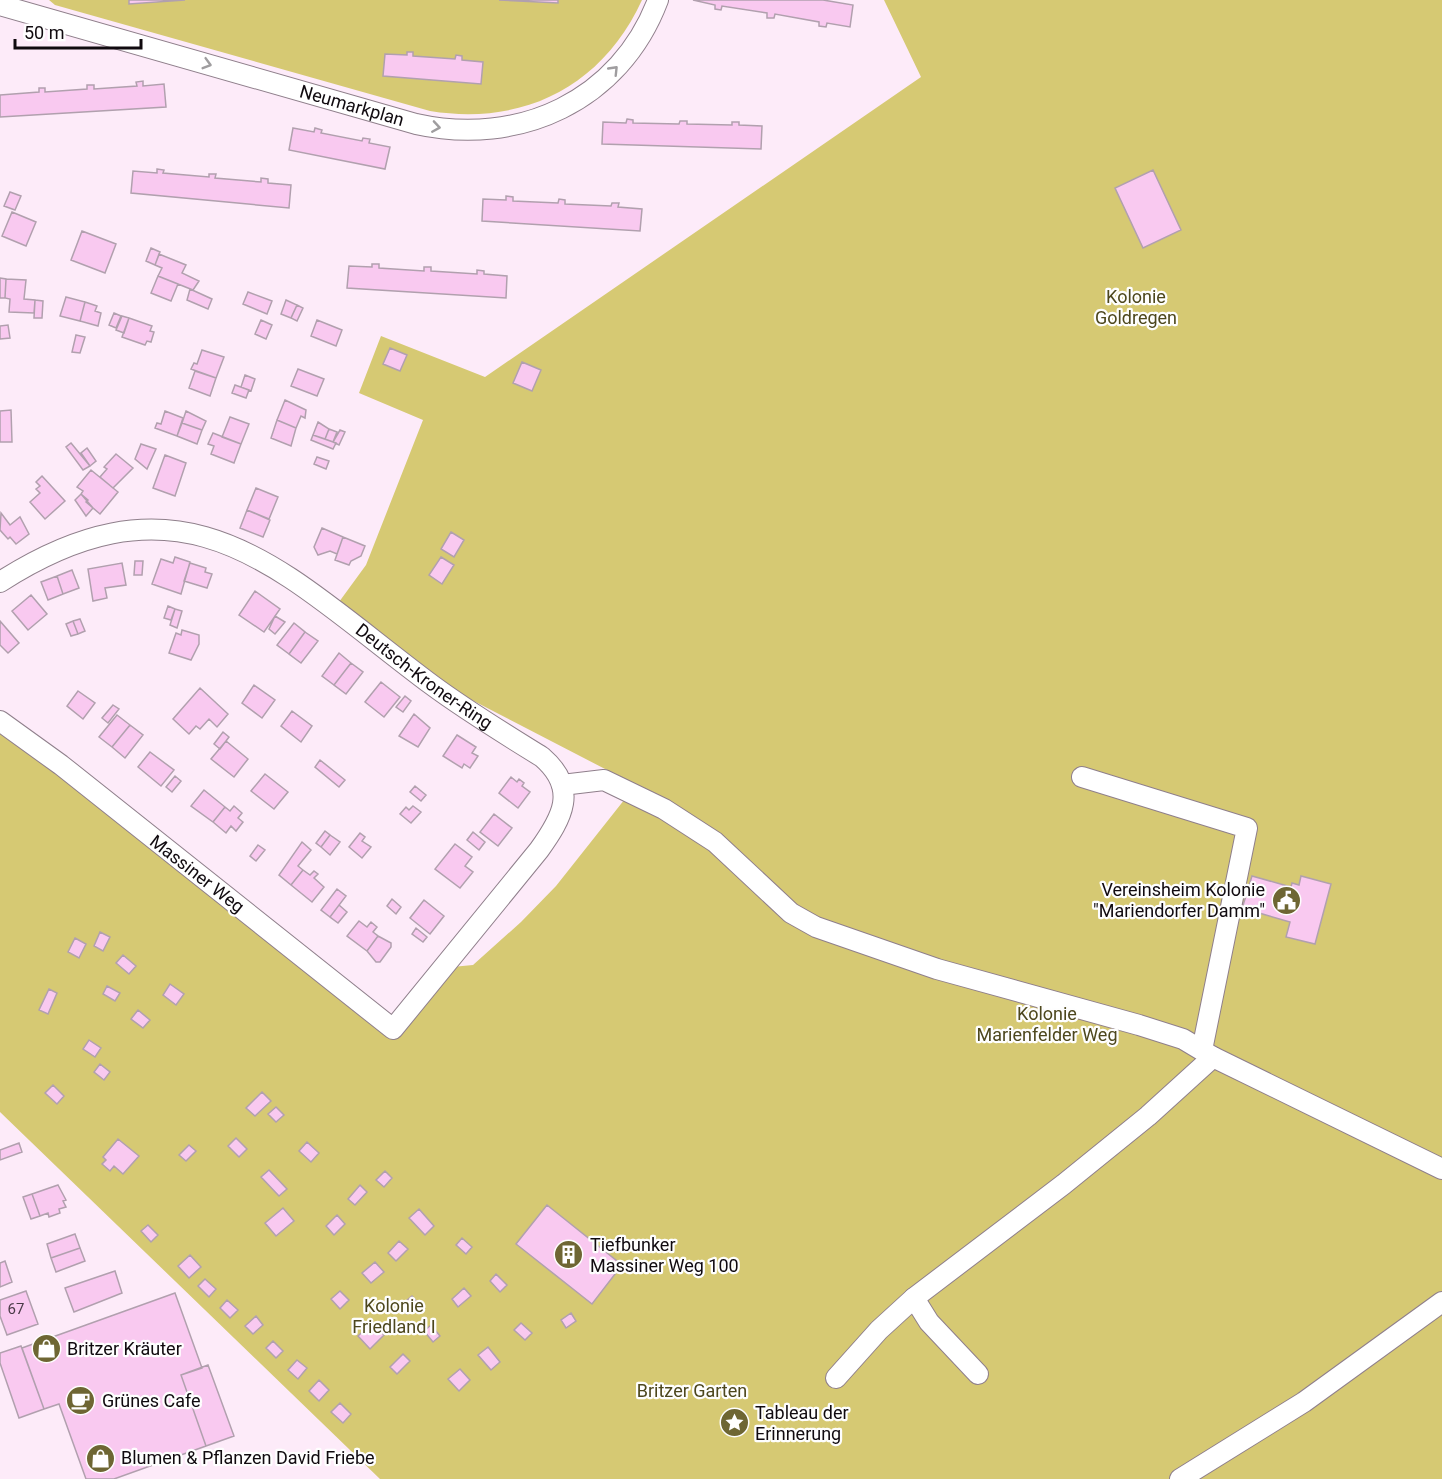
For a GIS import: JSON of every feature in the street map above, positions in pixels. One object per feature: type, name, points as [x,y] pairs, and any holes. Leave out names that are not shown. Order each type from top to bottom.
[{"type":"street","name":"Neumarkplan","points":[[1,2],[416,124],[436,128],[480,130],[510,127],[535,121],[581,98],[602,82],[638,42],[658,0]]},
{"type":"street","name":"Deutsch-Kroner-Ring","points":[[0,582],[61,549],[110,533],[163,528],[212,538],[245,552],[303,586],[433,686],[542,757],[550,764],[562,785]]},
{"type":"street","name":"Massiner Weg","points":[[0,720],[61,765],[393,1029],[557,826],[563,810],[562,785]]},
{"type":"street","points":[[836,1378],[879,1330],[914,1298],[1064,1184],[1148,1116],[1208,1054],[1246,828],[1082,777]]},
{"type":"street","points":[[562,785],[604,780],[664,809],[715,842],[791,913],[816,927],[937,969],[1139,1024],[1183,1039],[1208,1054],[1442,1169]]},
{"type":"street","points":[[914,1298],[929,1322],[978,1374]]},
{"type":"street","points":[[1180,1479],[1304,1402],[1442,1302]]},
{"type":"green space","points":[[49,0],[642,0],[625,30],[605,56],[582,77],[556,94],[527,105],[497,112],[464,114],[430,111],[55,5]]},
{"type":"green space","points":[[884,0],[1442,0],[1442,1479],[380,1479],[0,1112],[0,731],[49,769],[52,766],[394,1038],[452,967],[473,965],[521,922],[556,886],[636,785],[464,696],[339,602],[366,565],[423,420],[359,393],[381,336],[485,377],[921,77]]},
{"type":"building","points":[[129,0],[185,0],[129,4]]},
{"type":"building","points":[[499,0],[558,0],[558,3]]},
{"type":"building","points":[[693,0],[823,0],[853,5],[850,27],[827,23],[826,27],[819,26],[819,22],[775,14],[774,18],[767,18],[767,13],[722,6],[721,10],[715,9],[715,5]]},
{"type":"building","points":[[407,52],[413,52],[413,56],[455,59],[456,55],[462,56],[462,60],[483,62],[481,84],[383,76],[385,54],[407,55]]},
{"type":"building","points":[[143,81],[143,86],[164,84],[166,107],[0,117],[0,95],[39,92],[39,88],[45,88],[45,92],[87,89],[87,85],[94,85],[94,89],[137,86],[136,82]]},
{"type":"building","points":[[627,119],[633,120],[633,123],[679,124],[680,121],[687,121],[687,124],[732,125],[732,122],[739,122],[739,125],[762,126],[761,149],[602,144],[603,122],[626,123]]},
{"type":"building","points":[[293,128],[314,132],[315,128],[322,130],[321,133],[362,141],[363,138],[370,139],[369,143],[390,147],[385,169],[289,150]]},
{"type":"building","points":[[157,169],[164,170],[163,173],[209,177],[209,174],[216,174],[215,178],[261,182],[261,178],[268,179],[268,183],[291,185],[289,208],[131,193],[133,171],[157,173]]},
{"type":"building","points":[[1153,170],[1181,230],[1143,248],[1115,188]]},
{"type":"building","points":[[10,192],[21,196],[15,210],[4,206]]},
{"type":"building","points":[[506,196],[513,197],[513,201],[558,203],[559,199],[565,200],[565,204],[611,206],[612,203],[619,203],[618,207],[642,209],[640,231],[482,221],[483,199],[506,200]]},
{"type":"building","points":[[12,212],[36,222],[26,246],[2,236]]},
{"type":"building","points":[[82,231],[116,244],[105,273],[71,260]]},
{"type":"building","points":[[151,248],[160,252],[155,265],[146,261]]},
{"type":"building","points":[[159,254],[186,265],[182,273],[199,281],[193,290],[158,276],[162,268],[155,265]]},
{"type":"building","points":[[372,264],[379,264],[379,268],[424,271],[424,267],[431,267],[431,271],[477,274],[477,270],[484,271],[484,274],[507,276],[506,298],[347,288],[349,266],[372,267]]},
{"type":"building","points":[[158,276],[178,284],[171,301],[151,293]]},
{"type":"building","points":[[0,278],[6,279],[5,298],[0,298]]},
{"type":"building","points":[[6,279],[26,280],[24,299],[35,300],[34,313],[9,312],[10,299],[5,298]]},
{"type":"building","points":[[190,289],[212,299],[208,309],[187,300]]},
{"type":"building","points":[[248,292],[272,301],[267,314],[243,304]]},
{"type":"building","points":[[66,297],[85,302],[80,321],[60,316]]},
{"type":"building","points":[[35,300],[43,301],[42,318],[34,318]]},
{"type":"building","points":[[286,300],[297,305],[291,318],[281,314]]},
{"type":"building","points":[[85,302],[97,306],[95,311],[101,313],[98,326],[80,321]]},
{"type":"building","points":[[297,305],[303,308],[297,321],[291,318]]},
{"type":"building","points":[[114,313],[121,316],[116,328],[109,325]]},
{"type":"building","points":[[122,316],[129,318],[124,333],[116,330]]},
{"type":"building","points":[[129,318],[152,326],[150,331],[154,332],[151,342],[147,341],[145,345],[122,337]]},
{"type":"building","points":[[261,320],[272,325],[266,339],[255,334]]},
{"type":"building","points":[[317,320],[342,330],[336,346],[311,336]]},
{"type":"building","points":[[8,325],[10,338],[0,339],[0,326]]},
{"type":"building","points":[[76,335],[85,337],[80,353],[72,352]]},
{"type":"building","points":[[390,348],[407,355],[400,371],[383,364]]},
{"type":"building","points":[[202,350],[224,357],[216,378],[191,369],[194,363],[197,364]]},
{"type":"building","points":[[522,362],[541,370],[532,391],[513,383]]},
{"type":"building","points":[[298,369],[324,379],[317,396],[291,386]]},
{"type":"building","points":[[195,371],[216,378],[210,396],[189,388]]},
{"type":"building","points":[[245,375],[255,379],[251,391],[241,387]]},
{"type":"building","points":[[235,385],[249,390],[246,398],[232,393]]},
{"type":"building","points":[[285,400],[306,410],[305,418],[301,416],[296,428],[277,420]]},
{"type":"building","points":[[11,410],[12,442],[0,442],[0,411]]},
{"type":"building","points":[[165,411],[183,418],[177,436],[155,428],[157,423],[161,424]]},
{"type":"building","points":[[186,411],[206,421],[202,430],[182,423]]},
{"type":"building","points":[[230,417],[249,424],[241,444],[222,437]]},
{"type":"building","points":[[277,420],[296,428],[291,446],[271,438]]},
{"type":"building","points":[[318,422],[329,429],[325,439],[313,435]]},
{"type":"building","points":[[182,423],[202,430],[197,444],[177,436]]},
{"type":"building","points":[[329,429],[337,432],[333,442],[325,439]]},
{"type":"building","points":[[340,430],[345,432],[339,445],[333,442]]},
{"type":"building","points":[[213,433],[241,444],[234,463],[211,454],[214,446],[208,444]]},
{"type":"building","points":[[313,435],[336,443],[333,449],[311,440]]},
{"type":"building","points":[[71,443],[90,466],[83,470],[66,447]]},
{"type":"building","points":[[141,444],[156,449],[147,469],[135,459]]},
{"type":"building","points":[[87,448],[96,461],[90,466],[81,453]]},
{"type":"building","points":[[116,454],[133,468],[113,488],[100,477],[107,469],[104,467]]},
{"type":"building","points":[[165,455],[186,463],[175,496],[153,488]]},
{"type":"building","points":[[317,457],[329,461],[326,469],[314,464]]},
{"type":"building","points":[[91,470],[118,492],[100,514],[86,502],[88,500],[81,494],[83,491],[77,487]]},
{"type":"building","points":[[42,476],[65,501],[45,519],[30,502],[40,493],[36,489],[40,486],[36,482]]},
{"type":"building","points":[[256,488],[278,497],[269,519],[247,510]]},
{"type":"building","points":[[81,494],[93,508],[86,516],[75,500]]},
{"type":"building","points":[[247,510],[270,520],[263,537],[240,528]]},
{"type":"building","points":[[1,513],[10,525],[20,517],[29,534],[16,544],[10,537],[8,539],[0,530]]},
{"type":"building","points":[[322,528],[343,537],[337,554],[330,551],[318,555],[314,547]]},
{"type":"building","points":[[451,532],[464,540],[454,557],[441,549]]},
{"type":"building","points":[[343,537],[365,546],[361,556],[351,561],[349,565],[335,560]]},
{"type":"building","points":[[175,557],[190,562],[181,594],[152,584],[161,559],[173,563]]},
{"type":"building","points":[[441,557],[454,565],[442,584],[429,575]]},
{"type":"building","points":[[135,561],[143,561],[142,575],[134,575]]},
{"type":"building","points":[[122,563],[126,585],[105,588],[107,598],[93,601],[88,569]]},
{"type":"building","points":[[190,563],[206,568],[205,572],[212,574],[207,588],[184,581]]},
{"type":"building","points":[[72,570],[79,588],[63,594],[57,576]]},
{"type":"building","points":[[57,576],[63,594],[48,600],[41,582]]},
{"type":"building","points":[[255,591],[280,609],[264,632],[239,615]]},
{"type":"building","points":[[31,595],[47,614],[28,630],[12,611]]},
{"type":"building","points":[[168,606],[175,609],[171,620],[164,618]]},
{"type":"building","points":[[175,609],[182,611],[177,628],[170,625]]},
{"type":"building","points":[[275,616],[285,622],[275,634],[269,629]]},
{"type":"building","points":[[80,619],[85,631],[78,634],[73,621]]},
{"type":"building","points":[[0,621],[19,643],[8,653],[0,645]]},
{"type":"building","points":[[73,621],[78,634],[71,636],[66,624]]},
{"type":"building","points":[[294,623],[305,632],[289,654],[277,645]]},
{"type":"building","points":[[182,630],[199,635],[199,644],[191,660],[169,653],[176,633],[181,635]]},
{"type":"building","points":[[305,632],[318,641],[301,663],[289,654]]},
{"type":"building","points":[[339,653],[351,663],[334,685],[322,676]]},
{"type":"building","points":[[351,663],[363,672],[346,694],[334,685]]},
{"type":"building","points":[[381,682],[400,697],[384,717],[365,702]]},
{"type":"building","points":[[254,685],[275,700],[262,718],[242,703]]},
{"type":"building","points":[[200,688],[228,714],[217,727],[209,719],[200,729],[196,726],[189,734],[173,719]]},
{"type":"building","points":[[78,691],[95,703],[83,719],[67,706]]},
{"type":"building","points":[[405,696],[411,701],[403,712],[396,707]]},
{"type":"building","points":[[113,705],[119,709],[108,723],[102,718]]},
{"type":"building","points":[[292,711],[312,726],[301,742],[281,726]]},
{"type":"building","points":[[414,714],[430,728],[418,747],[399,736]]},
{"type":"building","points":[[117,715],[130,725],[112,747],[99,737]]},
{"type":"building","points":[[130,725],[143,735],[125,758],[112,747]]},
{"type":"building","points":[[223,732],[229,737],[220,749],[214,744]]},
{"type":"building","points":[[457,735],[476,747],[472,753],[478,756],[470,768],[464,764],[462,768],[443,756]]},
{"type":"building","points":[[226,741],[248,759],[234,777],[211,759]]},
{"type":"building","points":[[150,752],[174,770],[161,786],[138,767]]},
{"type":"building","points":[[320,760],[345,780],[339,787],[315,767]]},
{"type":"building","points":[[265,774],[288,792],[274,809],[251,791]]},
{"type":"building","points":[[175,776],[181,781],[172,792],[166,787]]},
{"type":"building","points":[[511,777],[517,782],[519,779],[524,783],[522,786],[530,792],[518,808],[499,793]]},
{"type":"building","points":[[415,786],[426,795],[421,801],[410,792]]},
{"type":"building","points":[[204,790],[225,807],[213,822],[191,806]]},
{"type":"building","points":[[234,806],[242,813],[238,818],[243,822],[236,831],[231,826],[226,833],[213,822],[225,807],[230,811]]},
{"type":"building","points":[[413,806],[421,812],[411,823],[400,814],[406,807],[409,810]]},
{"type":"building","points":[[494,814],[512,828],[498,846],[480,832]]},
{"type":"building","points":[[325,831],[330,835],[321,847],[316,843]]},
{"type":"building","points":[[473,832],[485,842],[479,850],[467,840]]},
{"type":"building","points":[[360,833],[365,837],[362,841],[371,847],[362,858],[349,847]]},
{"type":"building","points":[[330,835],[340,842],[330,855],[321,847]]},
{"type":"building","points":[[302,842],[311,850],[298,866],[303,870],[291,885],[279,875]]},
{"type":"building","points":[[455,844],[472,857],[465,866],[473,872],[460,888],[435,869]]},
{"type":"building","points":[[258,845],[265,850],[256,861],[250,856]]},
{"type":"building","points":[[303,870],[310,875],[314,871],[318,874],[314,878],[324,887],[312,902],[291,885]]},
{"type":"building","name":"Vereinsheim Kolonie \"Mariendorfer Damm\"","points":[[1252,876],[1291,887],[1292,883],[1299,885],[1301,876],[1331,884],[1315,944],[1286,937],[1290,922],[1259,913],[1258,916],[1241,912]]},
{"type":"building","points":[[337,889],[346,896],[330,917],[321,910]]},
{"type":"building","points":[[392,899],[401,907],[396,914],[387,906]]},
{"type":"building","points":[[424,900],[444,916],[430,934],[410,918]]},
{"type":"building","points":[[339,905],[347,912],[338,923],[330,917]]},
{"type":"building","points":[[359,921],[367,927],[371,922],[377,927],[373,932],[378,936],[367,951],[347,936]]},
{"type":"building","points":[[416,928],[427,937],[423,942],[412,934]]},
{"type":"building","points":[[100,932],[110,937],[103,951],[94,946]]},
{"type":"building","points":[[378,936],[391,943],[391,947],[380,962],[376,962],[367,951]]},
{"type":"building","points":[[75,938],[86,944],[79,958],[68,952]]},
{"type":"building","points":[[123,955],[136,966],[129,974],[116,963]]},
{"type":"building","points":[[170,984],[184,994],[176,1005],[163,995]]},
{"type":"building","points":[[107,986],[120,993],[115,1001],[103,994]]},
{"type":"building","points":[[49,989],[57,993],[48,1014],[39,1010]]},
{"type":"building","points":[[138,1010],[150,1020],[143,1028],[131,1019]]},
{"type":"building","points":[[89,1040],[101,1048],[95,1057],[83,1049]]},
{"type":"building","points":[[100,1064],[110,1072],[104,1080],[94,1072]]},
{"type":"building","points":[[53,1085],[64,1096],[57,1104],[45,1093]]},
{"type":"building","points":[[262,1092],[271,1101],[255,1116],[246,1108]]},
{"type":"building","points":[[276,1107],[284,1115],[276,1122],[268,1114]]},
{"type":"building","points":[[236,1138],[247,1149],[239,1157],[228,1146]]},
{"type":"building","points":[[118,1139],[139,1156],[123,1174],[114,1166],[110,1171],[102,1164],[106,1160],[103,1157]]},
{"type":"building","points":[[307,1142],[319,1153],[311,1162],[299,1151]]},
{"type":"building","points":[[19,1143],[22,1152],[0,1160],[0,1150]]},
{"type":"building","points":[[189,1145],[196,1151],[186,1161],[179,1155]]},
{"type":"building","points":[[269,1170],[287,1189],[279,1196],[261,1177]]},
{"type":"building","points":[[385,1171],[392,1178],[384,1187],[376,1180]]},
{"type":"building","points":[[58,1185],[66,1200],[63,1201],[66,1207],[59,1209],[60,1213],[49,1217],[48,1213],[40,1216],[32,1194]]},
{"type":"building","points":[[360,1185],[367,1192],[355,1205],[348,1199]]},
{"type":"building","points":[[32,1194],[40,1216],[31,1219],[23,1197]]},
{"type":"building","name":"Tiefbunker Massiner Weg 100","points":[[547,1205],[622,1265],[592,1304],[516,1244]]},
{"type":"building","points":[[283,1208],[294,1221],[276,1236],[265,1223]]},
{"type":"building","points":[[419,1209],[434,1226],[425,1235],[409,1218]]},
{"type":"building","points":[[337,1215],[345,1224],[334,1235],[326,1226]]},
{"type":"building","points":[[148,1225],[158,1235],[151,1242],[141,1231]]},
{"type":"building","points":[[75,1234],[80,1248],[51,1258],[47,1244]]},
{"type":"building","points":[[462,1238],[472,1247],[466,1254],[456,1245]]},
{"type":"building","points":[[399,1241],[408,1249],[396,1261],[388,1253]]},
{"type":"building","points":[[80,1248],[85,1261],[56,1272],[51,1258]]},
{"type":"building","points":[[190,1255],[201,1267],[189,1278],[178,1266]]},
{"type":"building","points":[[5,1261],[12,1282],[0,1287],[0,1263]]},
{"type":"building","points":[[375,1262],[384,1272],[371,1283],[362,1273]]},
{"type":"building","points":[[115,1271],[122,1293],[74,1312],[65,1288]]},
{"type":"building","points":[[496,1274],[507,1285],[500,1292],[490,1281]]},
{"type":"building","points":[[205,1279],[216,1289],[209,1297],[198,1286]]},
{"type":"building","points":[[464,1288],[471,1296],[458,1307],[452,1299]]},
{"type":"building","points":[[26,1291],[38,1324],[7,1335],[0,1316],[0,1300]]},
{"type":"building","points":[[340,1291],[349,1300],[340,1309],[331,1299]]},
{"type":"building","points":[[175,1293],[202,1368],[181,1375],[206,1446],[114,1479],[86,1479],[59,1404],[44,1409],[22,1348]]},
{"type":"building","points":[[412,1296],[418,1303],[407,1314],[400,1306]]},
{"type":"building","points":[[227,1300],[238,1310],[230,1318],[220,1308]]},
{"type":"building","points":[[571,1313],[576,1321],[566,1328],[561,1320]]},
{"type":"building","points":[[256,1316],[263,1325],[253,1334],[245,1326]]},
{"type":"building","points":[[372,1323],[384,1335],[370,1349],[358,1336]]},
{"type":"building","points":[[521,1323],[532,1333],[525,1340],[514,1330]]},
{"type":"building","points":[[431,1325],[440,1336],[433,1342],[424,1331]]},
{"type":"building","points":[[273,1341],[283,1351],[276,1358],[266,1348]]},
{"type":"building","points":[[21,1346],[44,1409],[19,1418],[0,1363],[0,1353]]},
{"type":"building","points":[[488,1347],[500,1362],[491,1370],[478,1355]]},
{"type":"building","points":[[403,1354],[410,1361],[397,1374],[390,1367]]},
{"type":"building","points":[[297,1360],[307,1368],[298,1379],[288,1370]]},
{"type":"building","points":[[208,1365],[234,1436],[206,1446],[181,1375]]},
{"type":"building","points":[[460,1369],[470,1380],[459,1391],[448,1379]]},
{"type":"building","points":[[319,1380],[329,1390],[319,1401],[309,1391]]},
{"type":"building","points":[[340,1403],[351,1414],[343,1423],[331,1412]]},
{"type":"place","name":"Vereinsheim Kolonie \"Mariendorfer Damm\"","points":[[1286,900]]},
{"type":"place","name":"Tiefbunker Massiner Weg 100","points":[[569,1255]]},
{"type":"place","name":"Britzer Kräuter","points":[[46,1349]]},
{"type":"place","name":"Grünes Cafe","points":[[81,1401]]},
{"type":"place","name":"Tableau der Erinnerung","points":[[734,1423]]},
{"type":"place","name":"Blumen & Pflanzen David Friebe","points":[[100,1458]]},
{"type":"park label","name":"Kolonie Goldregen","points":[[1136,307]]},
{"type":"park label","name":"Kolonie Marienfelder Weg","points":[[1047,1024]]},
{"type":"park label","name":"Kolonie Friedland I","points":[[394,1316]]},
{"type":"park label","name":"Britzer Garten","points":[[692,1391]]}]
